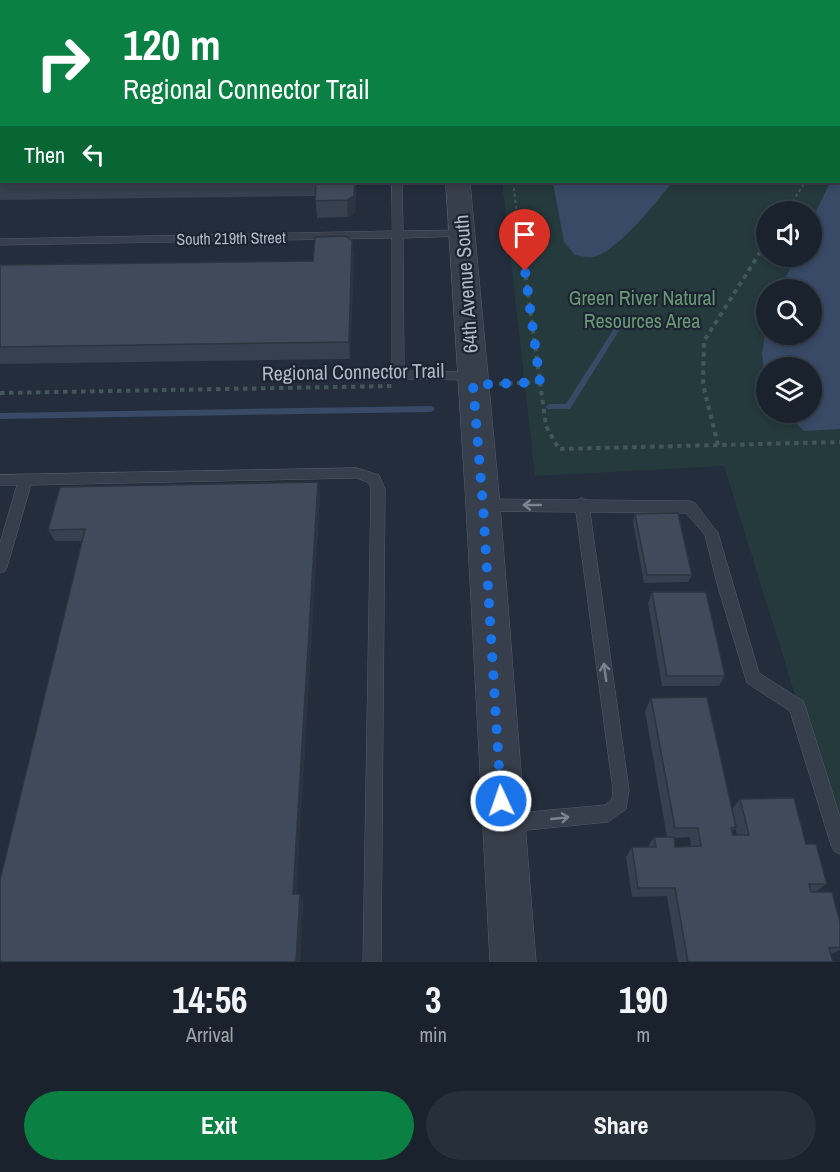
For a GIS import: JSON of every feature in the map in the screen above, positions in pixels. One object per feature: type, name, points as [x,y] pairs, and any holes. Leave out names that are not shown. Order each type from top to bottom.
[{"type":"street","name":"64th Avenue South","points":[[458,183],[483,505],[502,824],[513,962]]},
{"type":"lane","points":[[396,183],[398,370],[404,375],[473,381]]},
{"type":"lane","name":"South 219th Street","points":[[0,242],[462,233]]},
{"type":"lane","points":[[0,480],[357,473],[374,479],[378,489],[372,962]]},
{"type":"lane","points":[[0,567],[26,479]]},
{"type":"lane","points":[[502,824],[608,813],[620,803],[621,790],[582,504]]},
{"type":"lane","points":[[483,505],[582,504],[690,507],[711,533],[724,587],[753,678],[797,706],[840,845]]},
{"type":"path","points":[[513,183],[546,426],[559,449],[840,442]]},
{"type":"path","points":[[793,201],[804,183]]},
{"type":"path","points":[[718,445],[703,384],[704,341],[756,259]]},
{"type":"path","name":"Regional Connector Trail","points":[[473,381],[540,382]]},
{"type":"path","name":"Regional Connector Trail","points":[[0,393],[402,386]]},
{"type":"green space","name":"Green River Natural Resources Area","points":[[502,183],[840,183],[840,840],[724,466],[535,476]]},
{"type":"water","points":[[553,183],[671,183],[625,236],[603,253],[594,257],[575,255],[564,242]]},
{"type":"water","points":[[830,183],[840,183],[840,429],[804,431],[796,423],[822,423],[822,357],[762,357],[763,345],[822,345],[822,279],[785,279],[791,267],[822,267],[821,201]]},
{"type":"building","points":[[316,183],[355,183],[354,196],[347,200],[315,201]]},
{"type":"building","points":[[346,236],[352,241],[349,342],[0,347],[0,265],[313,261],[315,237]]},
{"type":"building","points":[[318,482],[293,894],[300,894],[296,962],[0,962],[0,880],[85,529],[48,530],[60,487]]},
{"type":"building","points":[[678,513],[692,575],[647,575],[635,514]]},
{"type":"building","points":[[652,592],[706,592],[725,676],[667,676]]},
{"type":"building","points":[[707,697],[736,827],[731,828],[733,835],[749,835],[740,799],[794,798],[806,844],[816,844],[827,884],[809,884],[811,892],[832,892],[840,922],[840,947],[829,948],[833,962],[688,962],[675,888],[638,888],[632,847],[656,847],[654,837],[674,837],[675,847],[701,846],[698,828],[675,828],[651,698]]},
{"type":"waterway","points":[[550,407],[568,407],[624,318]]},
{"type":"waterway","points":[[0,416],[431,409]]},
{"type":"route","points":[[501,801],[483,505],[473,385],[540,382],[525,271]]}]
